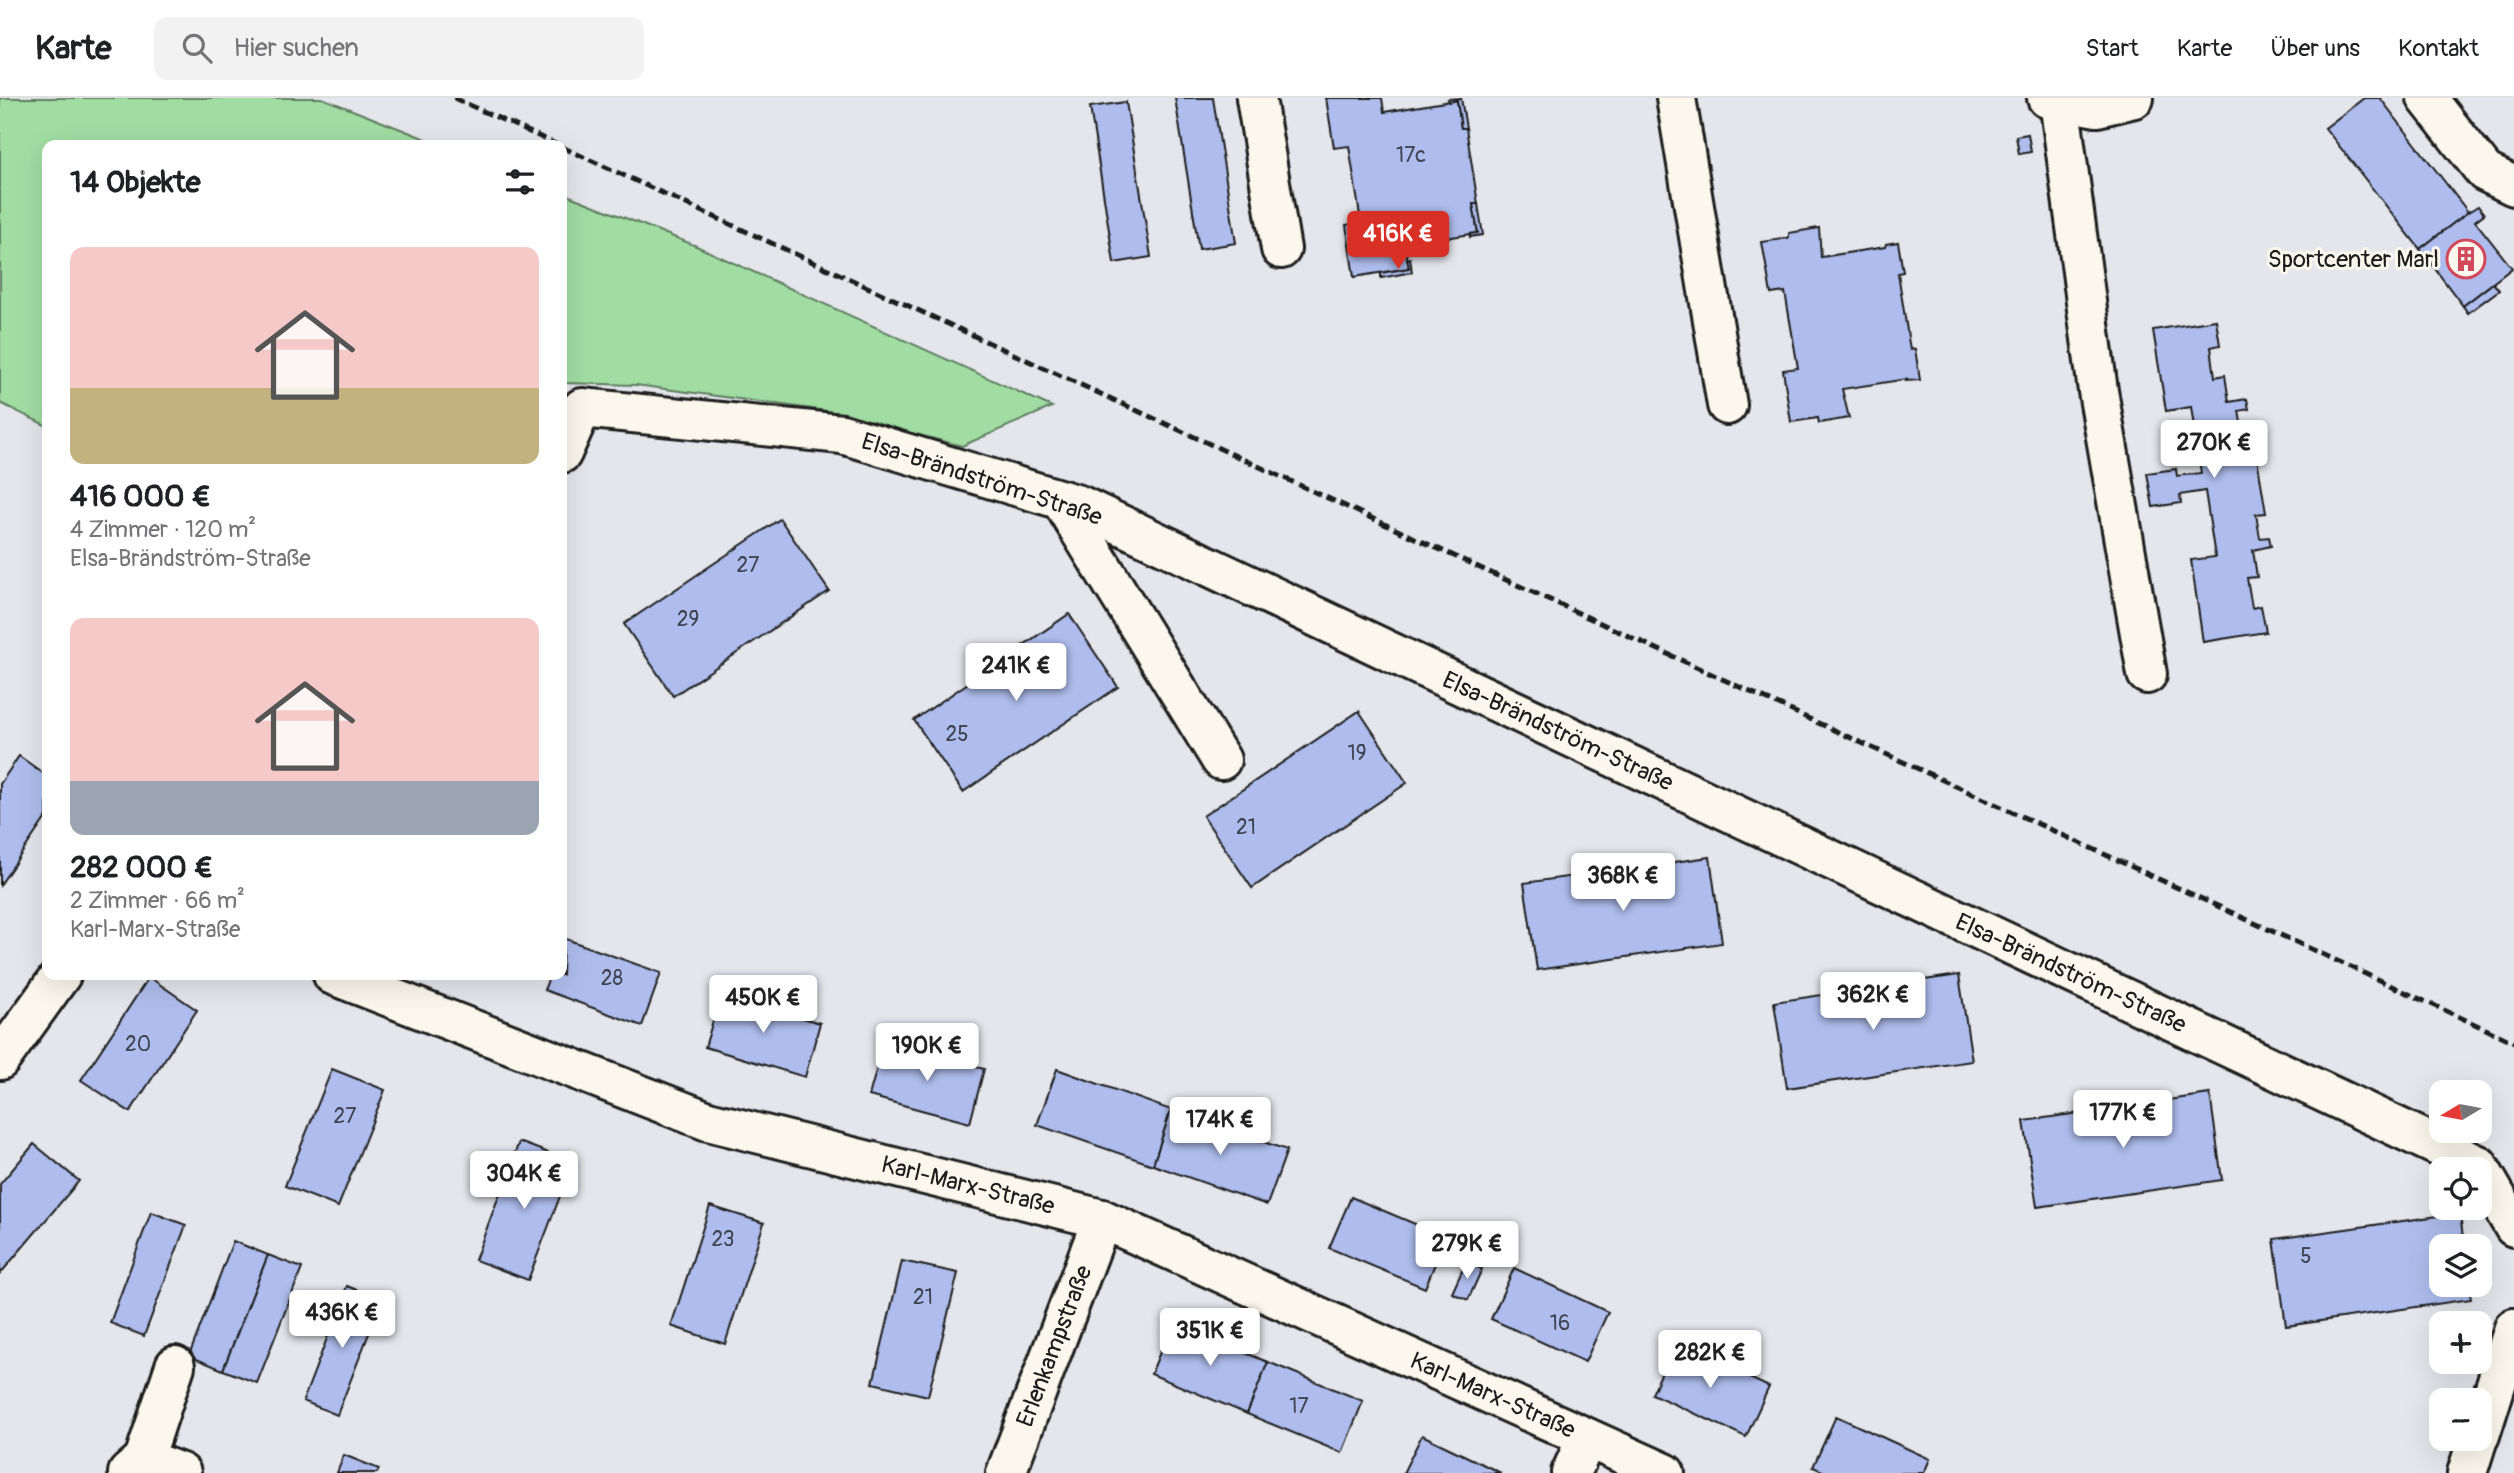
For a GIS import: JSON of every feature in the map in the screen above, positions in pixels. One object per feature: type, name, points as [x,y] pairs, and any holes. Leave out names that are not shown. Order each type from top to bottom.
[{"type":"street","points":[[1256,98],[1280,249]]},
{"type":"street","points":[[1676,98],[1727,405]]},
{"type":"street","points":[[2134,98],[2097,107],[2053,99],[2098,391],[2147,674]]},
{"type":"street","points":[[2427,98],[2485,172],[2514,186]]},
{"type":"street","name":"Elsa-Brändström-Straße","points":[[567,442],[582,408],[842,434],[1079,505],[2478,1165],[2514,1227]]},
{"type":"street","points":[[1061,500],[1222,760]]},
{"type":"street","points":[[0,1060],[57,980]]},
{"type":"street","name":"Karl-Marx-Straße","points":[[346,980],[708,1121],[1102,1219],[1665,1473]]},
{"type":"street","name":"Erlenkampstraße","points":[[1006,1473],[1102,1219]]},
{"type":"street","points":[[2492,1396],[2514,1328]]},
{"type":"street","points":[[175,1366],[136,1466],[181,1473]]},
{"type":"street","name":"Karl-Marx-Straße","points":[[1571,1473],[1587,1438]]},
{"type":"street","points":[[2467,1473],[2474,1451]]},
{"type":"green space","points":[[0,98],[322,98],[428,140],[42,140],[42,424],[0,403]]},
{"type":"green space","points":[[567,195],[694,245],[1052,407],[962,446],[827,411],[636,385],[567,383]]},
{"type":"building","points":[[1175,98],[1213,98],[1236,243],[1199,249]]},
{"type":"building","points":[[1326,98],[1382,98],[1384,112],[1457,100],[1461,128],[1466,128],[1478,204],[1473,204],[1478,233],[1405,244],[1409,268],[1354,277],[1346,225],[1361,222],[1349,146],[1334,148]]},
{"type":"building","points":[[1461,98],[1466,128],[1461,128],[1457,100],[1449,102],[1448,99]]},
{"type":"building","points":[[2364,98],[2380,98],[2468,212],[2420,249],[2325,128]]},
{"type":"building","points":[[1126,102],[1151,257],[1114,263],[1090,107]]},
{"type":"building","points":[[2028,134],[2031,152],[2019,154],[2016,136]]},
{"type":"building","points":[[1473,204],[1478,204],[1483,235],[1470,237],[1470,234],[1478,233]]},
{"type":"building","name":"Sportcenter Marl","points":[[2478,206],[2484,214],[2475,221],[2512,268],[2463,306],[2420,249]]},
{"type":"building","points":[[1819,228],[1821,257],[1885,247],[1886,244],[1898,242],[1903,272],[1898,273],[1910,350],[1915,349],[1920,380],[1906,381],[1907,379],[1842,389],[1849,418],[1819,423],[1818,418],[1791,422],[1783,370],[1798,368],[1785,292],[1771,294],[1762,242],[1789,238],[1789,233]]},
{"type":"building","points":[[1410,258],[1412,272],[1381,278],[1381,273],[1409,268],[1407,259]]},
{"type":"building","points":[[2493,283],[2499,290],[2468,313],[2463,306]]},
{"type":"building","points":[[2216,320],[2220,345],[2211,347],[2215,377],[2225,375],[2229,402],[2247,399],[2249,409],[2239,411],[2243,434],[2253,433],[2266,513],[2256,514],[2260,538],[2269,537],[2271,546],[2253,550],[2257,577],[2247,578],[2252,608],[2261,606],[2266,632],[2203,642],[2191,560],[2215,557],[2205,491],[2180,495],[2181,503],[2153,507],[2147,473],[2176,469],[2177,476],[2201,473],[2191,407],[2166,411],[2153,330]]},
{"type":"building","points":[[780,519],[829,591],[673,696],[624,624]]},
{"type":"building","points":[[1069,614],[1118,687],[963,792],[914,720]]},
{"type":"building","points":[[1359,711],[1407,783],[1252,888],[1203,816]]},
{"type":"building","points":[[19,756],[42,772],[42,823],[0,885],[0,784]]},
{"type":"building","points":[[1710,857],[1722,943],[1537,970],[1524,883]]},
{"type":"building","points":[[567,939],[661,973],[642,1026],[544,990],[548,980],[567,980]]},
{"type":"building","points":[[1959,975],[1972,1061],[1787,1088],[1774,1002]]},
{"type":"building","points":[[147,980],[153,980],[197,1010],[130,1112],[81,1080]]},
{"type":"building","points":[[721,994],[820,1023],[805,1077],[705,1047]]},
{"type":"building","points":[[884,1042],[984,1069],[970,1123],[869,1096]]},
{"type":"building","points":[[332,1069],[385,1090],[338,1207],[285,1186]]},
{"type":"building","points":[[1057,1069],[1171,1110],[1153,1165],[1037,1125]]},
{"type":"building","points":[[2210,1094],[2222,1180],[2037,1207],[2024,1121]]},
{"type":"building","points":[[1171,1110],[1287,1150],[1267,1205],[1153,1165]]},
{"type":"building","points":[[519,1142],[573,1162],[528,1280],[475,1260]]},
{"type":"building","points":[[34,1144],[79,1181],[0,1274],[0,1184]]},
{"type":"building","points":[[1351,1197],[1446,1237],[1425,1288],[1329,1248]]},
{"type":"building","points":[[710,1206],[764,1223],[725,1344],[671,1326]]},
{"type":"building","points":[[151,1212],[186,1225],[144,1336],[110,1323]]},
{"type":"building","points":[[2429,1217],[2429,1220],[2461,1220],[2463,1234],[2429,1234],[2429,1297],[2471,1299],[2286,1326],[2274,1239]]},
{"type":"building","points":[[233,1241],[268,1255],[223,1370],[189,1356]]},
{"type":"building","points":[[268,1255],[302,1268],[257,1383],[223,1370]]},
{"type":"building","points":[[902,1261],[958,1273],[928,1396],[873,1383]]},
{"type":"building","points":[[1466,1262],[1482,1269],[1468,1300],[1452,1293]]},
{"type":"building","points":[[1514,1268],[1608,1312],[1585,1362],[1491,1319]]},
{"type":"building","points":[[347,1286],[382,1300],[337,1415],[303,1401]]},
{"type":"building","points":[[1172,1323],[1268,1362],[1247,1414],[1151,1374]]},
{"type":"building","points":[[1675,1343],[1769,1387],[1746,1437],[1652,1394]]},
{"type":"building","points":[[1268,1362],[1363,1401],[1342,1453],[1247,1414]]},
{"type":"building","points":[[1836,1416],[1930,1459],[1924,1473],[1827,1473],[1813,1467]]},
{"type":"building","points":[[1422,1435],[1501,1473],[1403,1473]]},
{"type":"building","points":[[344,1455],[379,1469],[377,1473],[337,1473]]},
{"type":"railway","points":[[454,98],[547,140]]},
{"type":"railway","points":[[567,149],[2514,1042]]},
{"type":"place","name":"Sportcenter Marl","points":[[2466,259]]}]
